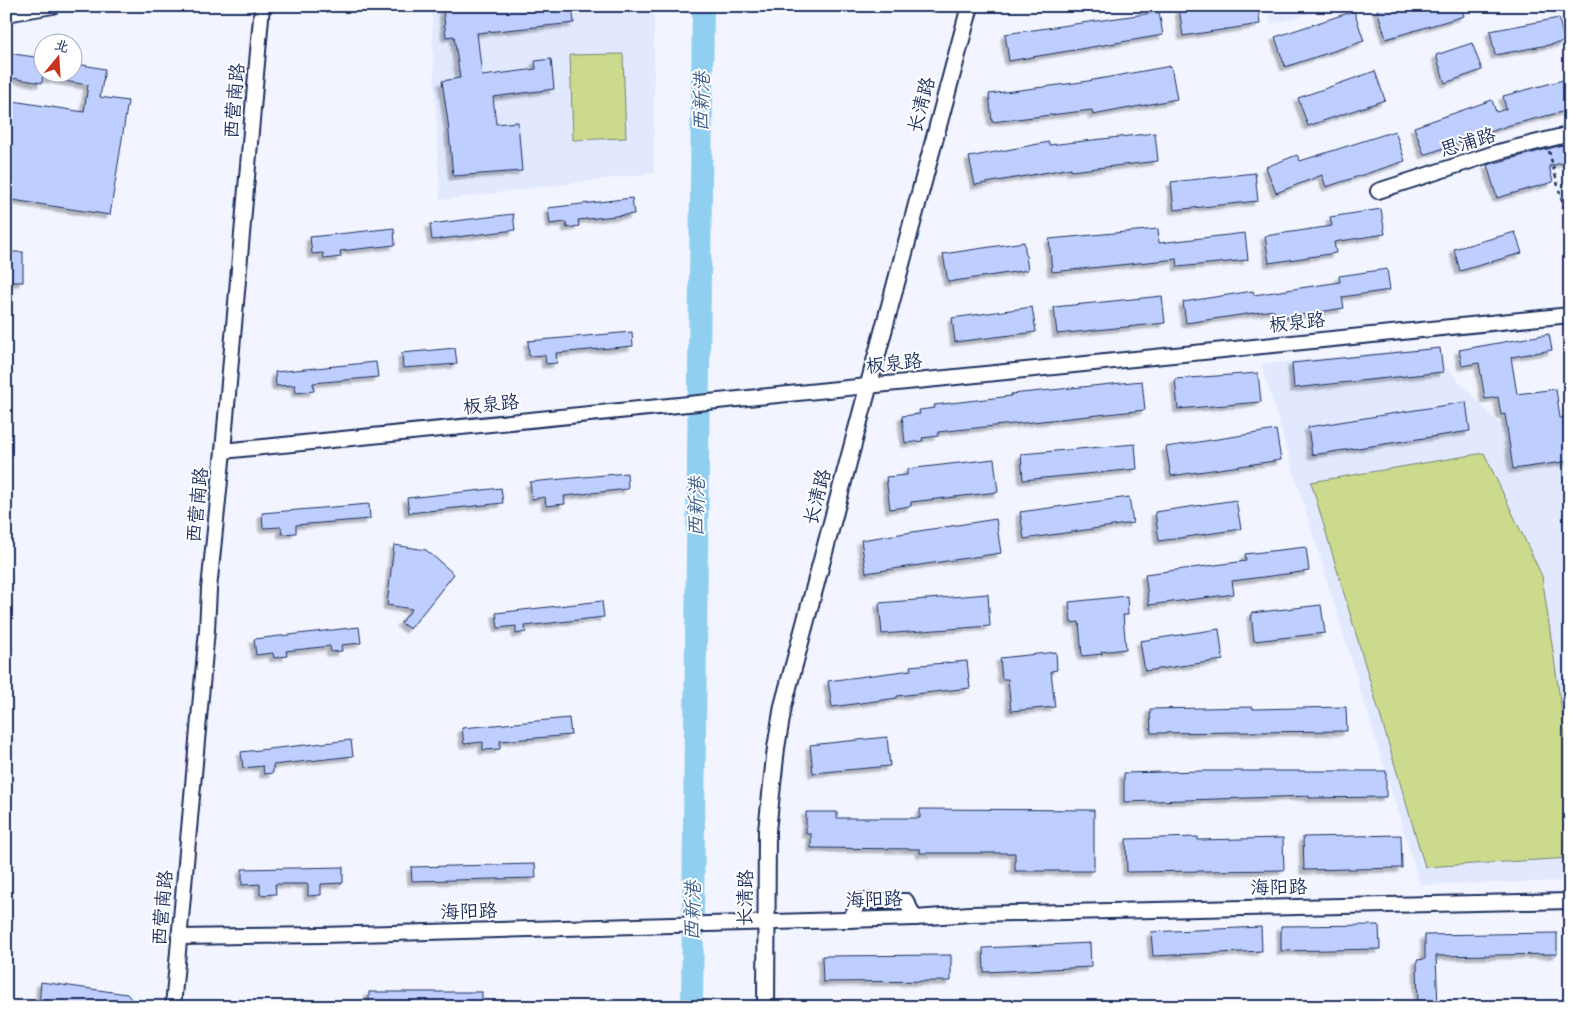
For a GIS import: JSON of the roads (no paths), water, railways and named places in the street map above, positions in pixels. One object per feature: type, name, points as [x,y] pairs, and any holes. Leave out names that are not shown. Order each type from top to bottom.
[{"type":"main road","name":"长清路","points":[[766,1007],[767,831],[770,789],[782,715],[793,665],[970,6]]},
{"type":"street","points":[[6,14],[53,6]]},
{"type":"street","name":"西营南路","points":[[173,1007],[262,6]]},
{"type":"street","name":"思浦路","points":[[1378,191],[1489,155],[1570,134]]},
{"type":"street","name":"板泉路","points":[[222,451],[1570,315]]},
{"type":"street","name":"海阳路","points":[[180,937],[713,924],[915,918],[970,914],[1570,901]]},
{"type":"waterway","name":"西新港","points":[[692,1007],[703,6]]}]
